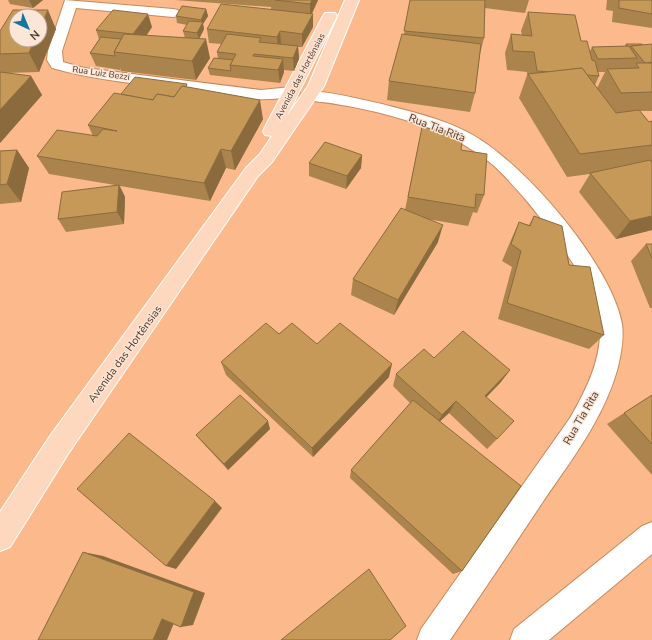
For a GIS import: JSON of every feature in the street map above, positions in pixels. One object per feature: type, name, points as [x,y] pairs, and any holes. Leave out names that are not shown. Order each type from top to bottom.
[{"type":"main road","name":"Avenida das Hortênsias","points":[[252,172],[256,157],[292,92],[328,21],[336,0]]},
{"type":"main road","name":"Avenida das Hortênsias","points":[[0,537],[59,446],[252,172],[318,93],[352,0]]},
{"type":"main road","points":[[302,72],[299,91],[318,93]]},
{"type":"main road","points":[[274,147],[274,140],[288,113],[284,107]]},
{"type":"street","points":[[71,2],[173,13]]},
{"type":"street","name":"Rua Luiz Bezzi","points":[[71,2],[55,51],[54,60],[58,65],[84,72],[261,95],[292,92]]},
{"type":"street","name":"Rua Tia Rita","points":[[318,93],[417,119],[449,130],[487,151],[538,201],[564,235],[600,291],[612,327],[608,362],[596,396],[579,427],[432,640]]},
{"type":"street","name":"Rua Luiz Bezzi","points":[[261,95],[284,107]]},
{"type":"street","points":[[524,640],[652,536]]},
{"type":"building","points":[[275,0],[312,0],[310,4]]},
{"type":"building","points":[[410,0],[485,0],[484,38],[404,31]]},
{"type":"building","points":[[619,0],[652,0],[652,14],[619,8]]},
{"type":"building","points":[[221,4],[313,14],[302,34],[280,31],[277,37],[207,29]]},
{"type":"building","points":[[182,6],[206,9],[201,20],[176,16]]},
{"type":"building","points":[[113,10],[148,14],[133,34],[96,30]]},
{"type":"building","points":[[528,12],[575,15],[581,41],[587,41],[592,60],[595,61],[599,76],[587,75],[582,68],[550,72],[537,71],[534,52],[513,51],[511,34],[532,36]]},
{"type":"building","points":[[8,18],[8,48],[31,48],[29,53],[0,54],[0,31]]},
{"type":"building","points":[[189,21],[203,22],[197,33],[183,31]]},
{"type":"building","points":[[124,34],[206,39],[192,61],[114,52]]},
{"type":"building","points":[[227,34],[261,38],[259,42],[298,46],[293,58],[254,54],[253,56],[283,59],[278,70],[230,65],[236,54],[217,52]]},
{"type":"building","points":[[402,34],[481,44],[475,93],[389,81]]},
{"type":"building","points":[[101,37],[121,39],[114,52],[115,56],[90,53]]},
{"type":"building","points":[[626,44],[642,44],[643,45],[630,47]]},
{"type":"building","points":[[652,44],[652,62],[645,63],[631,46]]},
{"type":"building","points":[[629,46],[637,58],[598,59],[592,47]]},
{"type":"building","points":[[214,58],[233,60],[230,65],[231,71],[208,68]]},
{"type":"building","points":[[636,63],[652,63],[652,92],[621,93],[607,69],[639,68]]},
{"type":"building","points":[[582,68],[616,113],[639,110],[649,122],[652,121],[652,145],[580,154],[528,74]]},
{"type":"building","points":[[0,72],[31,76],[0,110]]},
{"type":"building","points":[[135,77],[187,84],[186,87],[182,86],[174,97],[157,94],[153,100],[150,100],[121,94]]},
{"type":"building","points":[[182,86],[260,100],[231,151],[221,149],[204,183],[37,156],[57,130],[97,136],[103,129],[117,131],[88,125],[114,93],[153,100],[157,94],[174,97]]},
{"type":"building","points":[[422,127],[463,134],[461,150],[487,154],[484,195],[476,194],[475,208],[408,197]]},
{"type":"building","points":[[325,142],[362,155],[347,176],[309,163]]},
{"type":"building","points":[[17,150],[7,184],[0,185],[0,151]]},
{"type":"building","points":[[650,160],[652,163],[652,216],[630,221],[590,173]]},
{"type":"building","points":[[119,185],[117,212],[58,219],[62,192]]},
{"type":"building","points":[[401,208],[443,225],[398,300],[353,279]]},
{"type":"building","points":[[534,216],[562,226],[569,265],[590,267],[604,335],[507,303],[521,251],[511,244],[519,222],[530,226]]},
{"type":"building","points":[[646,244],[652,244],[652,258]]},
{"type":"building","points":[[266,323],[279,334],[292,323],[317,344],[340,323],[392,364],[312,448],[221,362]]},
{"type":"building","points":[[463,331],[510,370],[485,396],[514,421],[497,439],[456,401],[442,415],[396,374],[424,349],[434,358]]},
{"type":"building","points":[[240,395],[268,421],[224,464],[196,435]]},
{"type":"building","points":[[652,395],[652,444],[624,413]]},
{"type":"building","points":[[413,400],[521,486],[462,571],[351,470]]},
{"type":"building","points":[[129,433],[215,501],[166,566],[77,489]]},
{"type":"building","points":[[83,552],[194,592],[181,627],[162,619],[153,640],[38,640]]},
{"type":"building","points":[[369,569],[406,626],[390,640],[281,640]]}]
